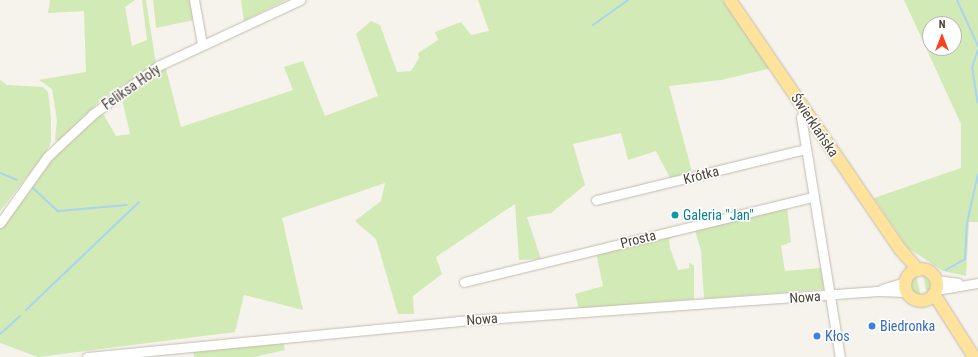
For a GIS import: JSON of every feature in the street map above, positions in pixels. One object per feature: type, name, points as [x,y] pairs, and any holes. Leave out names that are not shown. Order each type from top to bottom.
[{"type":"main road","name":"Świerklańska","points":[[730,0],[900,249],[909,280]]},
{"type":"main road","points":[[933,291],[913,299],[909,280],[930,272],[933,291],[947,318],[974,357]]},
{"type":"street","points":[[194,0],[202,44]]},
{"type":"street","name":"Feliksa Hoły","points":[[0,223],[48,157],[92,114],[158,66],[202,44],[300,0]]},
{"type":"street","points":[[801,117],[840,357]]},
{"type":"street","name":"Krótka","points":[[596,200],[806,149]]},
{"type":"street","name":"Prosta","points":[[464,282],[813,197]]},
{"type":"street","name":"Nowa","points":[[87,357],[426,324],[878,291],[909,280]]},
{"type":"street","points":[[933,291],[963,284],[978,283]]},
{"type":"green space","points":[[50,0],[135,0],[125,7],[132,46],[147,40],[142,0],[146,0],[156,64],[101,100],[59,141],[55,140],[57,120],[52,89],[39,80],[86,72],[84,11],[48,13]]},
{"type":"green space","points":[[153,0],[192,0],[194,20],[156,28]]},
{"type":"green space","points":[[241,0],[286,0],[244,21]]},
{"type":"green space","points":[[478,0],[722,0],[771,68],[721,80],[669,86],[692,172],[671,180],[656,151],[628,160],[621,133],[573,144],[585,185],[551,213],[527,217],[541,259],[519,260],[515,204],[436,257],[442,274],[413,296],[414,314],[398,314],[376,239],[355,221],[381,201],[385,183],[282,218],[303,310],[244,295],[235,332],[38,357],[0,343],[0,226],[48,158],[101,110],[116,136],[130,134],[121,95],[165,65],[181,127],[293,90],[284,67],[303,61],[325,116],[378,96],[356,34],[371,21],[380,25],[397,72],[411,71],[419,58],[418,53],[438,40],[435,32],[461,22],[471,35],[489,31]]},
{"type":"green space","points":[[904,0],[978,0],[978,222],[969,222],[966,276],[943,271],[908,248],[874,198],[961,168],[961,124],[930,56],[962,56],[962,16],[922,16],[922,39]]},
{"type":"green space","points":[[0,80],[7,85],[43,87],[48,92],[51,117],[51,142],[47,151],[0,211]]},
{"type":"green space","points":[[787,206],[791,242],[781,246],[785,271],[821,268],[824,289],[704,299],[701,251],[695,230]]},
{"type":"green space","points":[[682,233],[669,239],[670,248],[678,270],[689,268],[689,263],[694,265],[694,299],[579,309],[575,294],[603,286],[596,253]]},
{"type":"green space","points":[[923,274],[932,284],[927,295]]},
{"type":"green space","points":[[916,275],[921,297],[910,291],[910,282]]},
{"type":"green space","points":[[283,341],[285,350],[254,357],[194,357],[193,351]]},
{"type":"waterway","points":[[593,25],[628,0]]},
{"type":"waterway","points":[[957,0],[978,46]]},
{"type":"waterway","points":[[978,50],[972,67],[978,103]]},
{"type":"waterway","points":[[0,173],[17,180]]},
{"type":"waterway","points":[[946,270],[965,259],[967,223],[978,174]]},
{"type":"waterway","points":[[33,188],[58,211],[127,205]]},
{"type":"waterway","points":[[26,310],[139,202]]},
{"type":"waterway","points":[[0,334],[20,316]]},
{"type":"place","name":"Galeria \"Jan\"","points":[[675,215]]},
{"type":"place","name":"Biedronka","points":[[872,326]]},
{"type":"place","name":"Kłos","points":[[817,336]]}]
